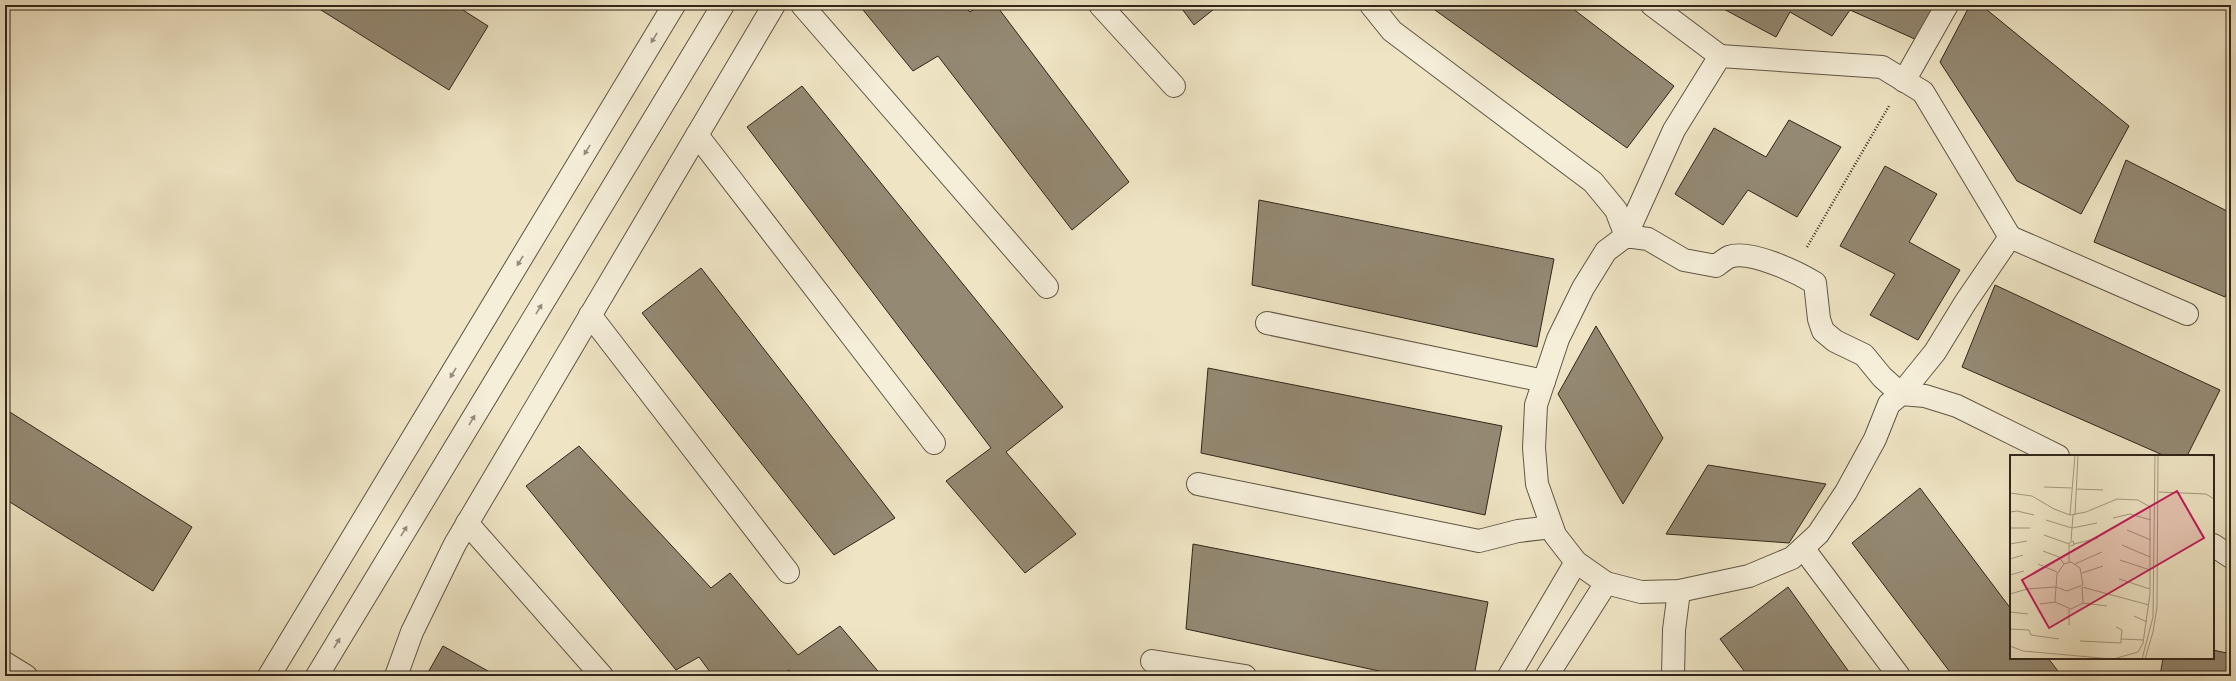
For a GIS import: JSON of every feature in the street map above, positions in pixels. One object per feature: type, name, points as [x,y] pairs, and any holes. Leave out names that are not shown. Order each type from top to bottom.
[{"type":"street","points":[[269,676],[674,5]]},
{"type":"street","points":[[317,676],[724,5]]},
{"type":"street","points":[[396,676],[412,632],[455,544],[774,5]]},
{"type":"street","points":[[802,5],[1047,286]]},
{"type":"street","points":[[1100,5],[1174,86]]},
{"type":"street","points":[[1371,5],[1392,31],[1593,182],[1616,210],[1626,236]]},
{"type":"street","points":[[1652,5],[1720,56],[1882,67],[1922,92],[2010,237],[2187,314]]},
{"type":"street","points":[[1904,81],[1947,5]]},
{"type":"street","points":[[1720,56],[1674,130],[1626,236],[1606,251],[1583,288],[1558,339],[1536,405],[1534,448],[1537,484],[1555,535],[1576,562],[1606,583],[1641,592],[1679,592],[1749,576],[1792,558],[1818,534],[1846,492],[1875,439],[1889,404],[1901,394],[1935,352],[1965,303],[2010,237]]},
{"type":"street","points":[[697,135],[934,443]]},
{"type":"street","points":[[1626,236],[1648,239],[1684,260],[1716,266],[1730,256],[1756,257],[1815,283],[1818,319],[1823,331],[1835,341],[1864,355],[1882,377],[1901,394],[1924,396],[1957,406],[2056,455]]},
{"type":"street","points":[[590,315],[788,572]]},
{"type":"street","points":[[1267,323],[1544,381]]},
{"type":"street","points":[[1198,484],[1479,541],[1518,531],[1552,527]]},
{"type":"street","points":[[467,523],[602,676]]},
{"type":"street","points":[[2214,546],[2231,557]]},
{"type":"street","points":[[1803,548],[1899,676]]},
{"type":"street","points":[[1509,676],[1576,562]]},
{"type":"street","points":[[1547,676],[1606,583]]},
{"type":"street","points":[[1673,676],[1674,630],[1679,592]]},
{"type":"street","points":[[1152,661],[1245,676]]},
{"type":"street","points":[[5,663],[26,676]]},
{"type":"path","points":[[1793,272],[1904,81]]},
{"type":"building","points":[[313,5],[455,5],[488,26],[449,90]]},
{"type":"building","points":[[859,5],[963,5],[970,12],[981,5],[996,5],[1129,182],[1072,230],[938,56],[913,71]]},
{"type":"building","points":[[1179,5],[1219,5],[1194,25]]},
{"type":"building","points":[[1428,5],[1568,5],[1674,86],[1627,148]]},
{"type":"building","points":[[1936,5],[1917,40],[1850,10],[1832,36],[1790,12],[1776,37],[1718,6]]},
{"type":"building","points":[[1970,5],[1981,5],[2129,126],[2081,214],[2017,181],[1940,62]]},
{"type":"building","points":[[2219,5],[2231,5],[2231,13]]},
{"type":"building","points":[[802,86],[1063,407],[1006,452],[1076,534],[1025,573],[946,481],[991,448],[747,127]]},
{"type":"building","points":[[1789,120],[1841,147],[1797,217],[1748,190],[1723,225],[1675,194],[1714,128],[1766,157]]},
{"type":"building","points":[[2126,160],[2231,213],[2231,283],[2225,297],[2094,242]]},
{"type":"building","points":[[1885,166],[1937,194],[1909,242],[1960,270],[1918,340],[1870,315],[1895,274],[1840,246]]},
{"type":"building","points":[[1259,200],[1554,259],[1537,347],[1252,285]]},
{"type":"building","points":[[701,268],[895,518],[834,555],[642,313]]},
{"type":"building","points":[[1995,285],[2220,390],[2188,455],[2163,455],[1962,367]]},
{"type":"building","points":[[1596,326],[1663,438],[1623,504],[1558,394]]},
{"type":"building","points":[[1208,368],[1502,426],[1485,515],[1201,453]]},
{"type":"building","points":[[5,409],[192,527],[153,591],[5,499]]},
{"type":"building","points":[[579,446],[711,588],[730,573],[798,655],[840,626],[882,676],[794,676],[789,670],[780,676],[713,676],[699,657],[676,670],[526,486]]},
{"type":"building","points":[[1708,465],[1826,484],[1789,543],[1666,534]]},
{"type":"building","points":[[1920,488],[2010,608],[2010,659],[2049,659],[2061,675],[1953,676],[1852,543]]},
{"type":"building","points":[[1193,544],[1488,602],[1474,676],[1402,676],[1186,629]]},
{"type":"building","points":[[1788,587],[1852,676],[1748,676],[1720,639]]},
{"type":"building","points":[[443,646],[497,676],[426,676]]},
{"type":"building","points":[[2214,650],[2231,654],[2231,676],[2160,676],[2163,659],[2214,659]]}]
